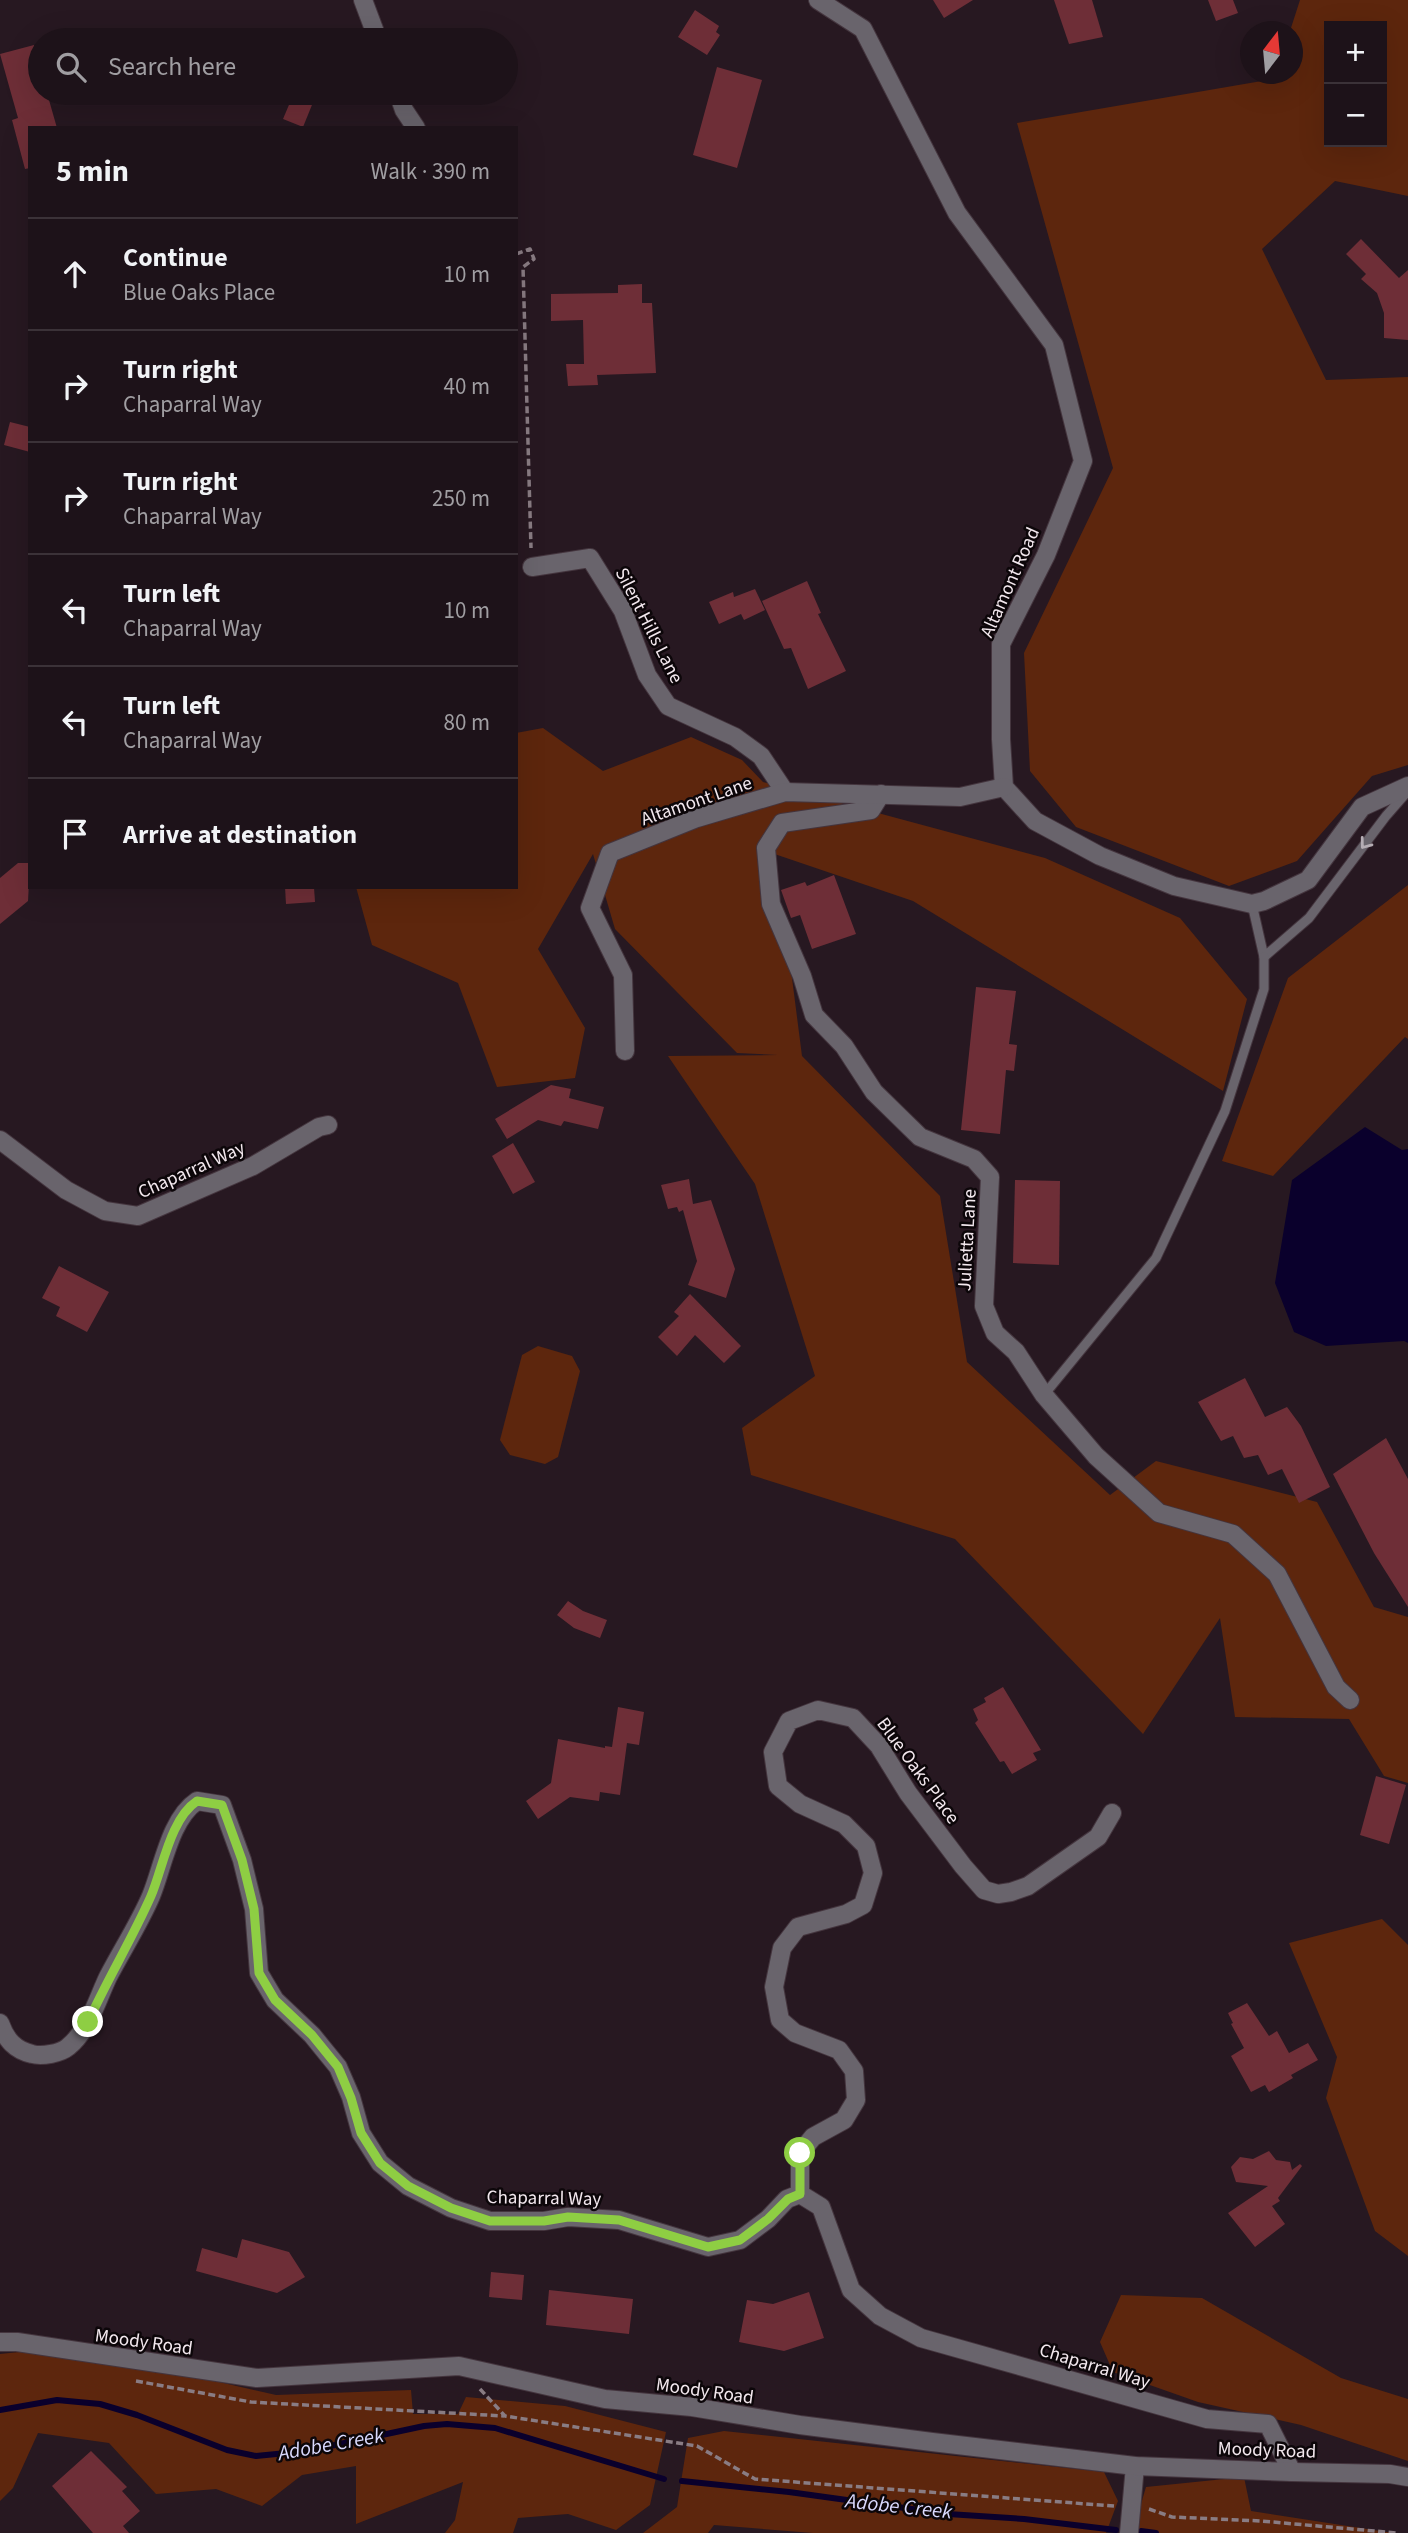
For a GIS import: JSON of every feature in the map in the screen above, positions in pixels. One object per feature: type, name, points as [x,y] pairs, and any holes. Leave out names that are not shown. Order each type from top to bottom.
[{"type":"street","points":[[363,0],[374,28]]},
{"type":"street","name":"Altamont Road","points":[[818,0],[863,29],[957,212],[1054,345],[1083,461],[1046,555],[1001,644],[1004,787]]},
{"type":"street","points":[[402,105],[415,126]]},
{"type":"street","name":"Silent Hills Lane","points":[[532,567],[590,558],[623,611],[647,675],[668,706],[735,737],[761,756],[785,792]]},
{"type":"street","points":[[1004,787],[1035,821],[1100,856],[1174,886],[1252,904],[1308,880],[1362,807],[1408,786]]},
{"type":"street","name":"Altamont Lane","points":[[625,1051],[623,975],[590,908],[610,853],[697,818],[785,792],[960,797],[1004,787]]},
{"type":"street","name":"Julietta Lane","points":[[881,794],[871,810],[782,823],[766,848],[771,904],[802,976],[814,1015],[844,1046],[874,1092],[920,1137],[974,1159],[990,1177],[984,1306],[995,1333],[1016,1352],[1044,1395],[1096,1456],[1159,1513],[1233,1534],[1277,1574],[1336,1687],[1350,1700]]},
{"type":"street","name":"Chaparral Way","points":[[0,1139],[66,1190],[105,1211],[138,1216],[253,1166],[319,1127],[328,1125]]},
{"type":"street","name":"Blue Oaks Place","points":[[800,2194],[800,2153],[813,2137],[844,2120],[856,2100],[855,2081],[854,2071],[839,2050],[795,2034],[780,2020],[774,1987],[782,1948],[798,1927],[846,1914],[863,1905],[873,1872],[866,1846],[844,1824],[800,1804],[778,1786],[773,1752],[789,1721],[818,1710],[853,1718],[879,1746],[908,1793],[964,1866],[984,1890],[998,1894],[1028,1886],[1098,1838],[1112,1813]]},
{"type":"street","name":"Chaparral Way","points":[[0,2023],[5,2037],[20,2051],[40,2056],[67,2048],[88,2022],[151,1896],[168,1847],[186,1808],[197,1801],[222,1805],[242,1860],[254,1909],[259,1973],[275,2000],[312,2035],[338,2067],[361,2133],[380,2163],[408,2186],[451,2208],[490,2221],[544,2221],[568,2217],[619,2220],[708,2247],[740,2240],[768,2219],[788,2199],[800,2194],[821,2207],[851,2290],[880,2316],[920,2338],[1114,2394],[1207,2419],[1268,2424],[1292,2472]]},
{"type":"street","name":"Moody Road","points":[[0,2342],[17,2342],[257,2378],[459,2366],[605,2399],[692,2407],[813,2427],[1135,2466],[1390,2473],[1408,2477]]},
{"type":"street","points":[[1130,2519],[1135,2466]]},
{"type":"lane","points":[[1264,957],[1309,918],[1385,816],[1408,791]]},
{"type":"lane","points":[[1044,1395],[1156,1258],[1225,1111],[1264,989],[1264,957],[1252,904]]},
{"type":"path","points":[[518,253],[530,250],[534,259],[523,267],[532,567]]},
{"type":"path","points":[[459,2366],[505,2416],[697,2446],[755,2479],[1130,2519],[1150,2510],[1172,2517],[1274,2522],[1397,2533]]},
{"type":"shaded area","points":[[1300,0],[1408,0],[1408,196],[1335,181],[1262,249],[1326,380],[1408,377],[1408,765],[1372,776],[1297,861],[1229,886],[1076,827],[1030,771],[1024,653],[1113,468],[1017,123],[1244,84],[1303,84],[1303,21],[1293,21]]},
{"type":"shaded area","points":[[543,728],[603,771],[691,737],[742,760],[763,782],[1045,858],[1180,918],[1247,999],[1223,1091],[913,901],[760,849],[792,978],[802,1056],[940,1196],[967,1362],[1110,1495],[1156,1461],[1317,1502],[1374,1607],[1408,1617],[1408,1783],[1384,1776],[1349,1719],[1235,1717],[1220,1618],[1143,1734],[955,1539],[751,1475],[742,1428],[815,1376],[755,1184],[668,1056],[778,1055],[737,1053],[615,929],[593,854],[538,949],[585,1028],[575,1078],[497,1087],[458,983],[372,945],[357,889],[518,889],[518,733]]},
{"type":"shaded area","points":[[1408,885],[1408,1039],[1405,1037],[1273,1176],[1222,1161],[1288,978]]},
{"type":"shaded area","points":[[1365,1127],[1402,1150],[1408,1149],[1408,1343],[1404,1341],[1326,1346],[1294,1332],[1275,1283],[1292,1180]]},
{"type":"shaded area","points":[[538,1346],[572,1356],[580,1371],[558,1457],[545,1464],[510,1455],[500,1440],[522,1355]]},
{"type":"shaded area","points":[[1382,1919],[1408,1945],[1408,2256],[1375,2231],[1326,2098],[1337,2057],[1289,1943]]},
{"type":"shaded area","points":[[1121,2295],[1202,2298],[1341,2378],[1408,2399],[1408,2461],[1301,2425],[1198,2402],[1113,2372],[1100,2342]]},
{"type":"shaded area","points":[[68,2347],[276,2395],[411,2390],[413,2414],[458,2414],[466,2397],[565,2406],[666,2432],[650,2505],[616,2530],[568,2514],[518,2518],[513,2533],[445,2533],[455,2520],[463,2482],[356,2524],[356,2466],[302,2475],[262,2506],[216,2489],[156,2494],[109,2443],[38,2433],[13,2488],[0,2501],[0,2354]]},
{"type":"shaded area","points":[[724,2431],[1104,2472],[1118,2501],[1106,2533],[813,2533],[714,2525],[708,2533],[643,2533],[677,2507],[688,2438]]},
{"type":"shaded area","points":[[1244,2477],[1251,2511],[1393,2533],[1138,2533],[1138,2514],[1146,2487]]},
{"type":"building","points":[[933,0],[973,0],[944,18]]},
{"type":"building","points":[[1054,0],[1092,0],[1103,37],[1069,44]]},
{"type":"building","points":[[1208,0],[1233,0],[1238,13],[1216,21]]},
{"type":"building","points":[[695,10],[719,26],[716,32],[720,35],[707,55],[678,37]]},
{"type":"building","points":[[28,47],[28,105],[50,105],[56,126],[28,126],[28,168],[25,169],[12,120],[18,118],[0,54]]},
{"type":"building","points":[[717,67],[762,80],[737,168],[693,155]]},
{"type":"building","points":[[289,105],[312,105],[303,126],[283,119]]},
{"type":"building","points":[[1361,239],[1399,278],[1408,270],[1408,340],[1384,338],[1384,313],[1377,293],[1361,279],[1366,274],[1346,254]]},
{"type":"building","points":[[642,284],[642,303],[652,303],[656,373],[597,375],[598,385],[568,386],[566,364],[584,364],[583,320],[551,321],[551,294],[618,293],[618,285]]},
{"type":"building","points":[[10,422],[28,426],[28,451],[4,445]]},
{"type":"building","points":[[807,581],[821,613],[818,614],[846,671],[808,689],[791,648],[784,649],[762,601]]},
{"type":"building","points":[[755,589],[765,610],[744,620],[741,614],[719,624],[709,602],[733,592],[734,597]]},
{"type":"building","points":[[18,863],[28,863],[28,901],[0,924],[0,878]]},
{"type":"building","points":[[834,875],[856,934],[812,949],[800,915],[791,918],[781,890],[805,882],[807,886]]},
{"type":"building","points":[[285,889],[314,889],[315,902],[286,904]]},
{"type":"building","points":[[976,987],[1016,991],[1009,1044],[1017,1045],[1014,1071],[1006,1070],[1000,1134],[961,1130]]},
{"type":"building","points":[[551,1085],[571,1089],[569,1098],[604,1107],[598,1129],[564,1121],[561,1126],[538,1120],[507,1139],[495,1119]]},
{"type":"building","points":[[513,1143],[535,1182],[513,1194],[492,1156]]},
{"type":"building","points":[[689,1179],[693,1204],[711,1200],[735,1269],[726,1298],[688,1285],[697,1261],[683,1210],[679,1212],[677,1207],[668,1209],[661,1185]]},
{"type":"building","points":[[1015,1180],[1060,1181],[1059,1265],[1013,1263]]},
{"type":"building","points":[[59,1266],[109,1292],[87,1332],[56,1316],[60,1307],[42,1298]]},
{"type":"building","points":[[690,1294],[741,1346],[724,1363],[695,1335],[677,1356],[658,1337],[679,1316],[674,1312]]},
{"type":"building","points":[[1245,1378],[1265,1417],[1287,1407],[1301,1426],[1330,1487],[1299,1503],[1282,1469],[1268,1475],[1258,1455],[1244,1458],[1233,1436],[1221,1441],[1198,1402]]},
{"type":"building","points":[[1386,1438],[1408,1479],[1408,1607],[1374,1553],[1333,1474]]},
{"type":"building","points":[[568,1601],[583,1611],[607,1620],[600,1638],[574,1628],[557,1615]]},
{"type":"building","points":[[1003,1687],[1041,1750],[1033,1753],[1037,1760],[1012,1774],[1004,1761],[1000,1762],[975,1723],[978,1720],[973,1709],[986,1702],[984,1698]]},
{"type":"building","points":[[618,1707],[644,1712],[639,1745],[627,1743],[620,1795],[600,1792],[599,1801],[570,1797],[538,1819],[526,1801],[551,1783],[558,1739],[612,1747]]},
{"type":"building","points":[[1376,1776],[1406,1785],[1389,1844],[1360,1835]]},
{"type":"building","points":[[1247,2003],[1269,2036],[1277,2031],[1289,2053],[1308,2043],[1318,2060],[1291,2075],[1293,2078],[1269,2092],[1265,2085],[1251,2092],[1231,2056],[1244,2048],[1228,2013]]},
{"type":"building","points":[[1269,2151],[1276,2160],[1290,2162],[1292,2170],[1300,2164],[1302,2166],[1278,2198],[1280,2201],[1272,2206],[1285,2224],[1255,2247],[1228,2213],[1268,2186],[1236,2182],[1231,2167],[1240,2157],[1253,2159]]},
{"type":"building","points":[[242,2239],[289,2252],[305,2277],[277,2293],[196,2271],[202,2248],[237,2258]]},
{"type":"building","points":[[491,2272],[524,2275],[522,2300],[489,2297]]},
{"type":"building","points":[[549,2290],[633,2299],[629,2334],[546,2325]]},
{"type":"building","points":[[809,2292],[824,2338],[784,2351],[739,2342],[747,2300],[773,2304]]},
{"type":"building","points":[[91,2451],[127,2487],[122,2491],[140,2511],[123,2526],[129,2533],[93,2533],[52,2486]]},
{"type":"waterway","name":"Adobe Creek","points":[[0,2410],[57,2400],[100,2404],[137,2415],[227,2450],[256,2456],[307,2451],[424,2426],[447,2424],[495,2428],[664,2479]]},
{"type":"waterway","name":"Adobe Creek","points":[[682,2481],[789,2492],[948,2514],[1024,2519],[1116,2530]]},
{"type":"waterway","name":"Adobe Creek","points":[[1141,2531],[1156,2533]]},
{"type":"route","points":[[88,2022],[151,1896],[168,1847],[186,1808],[197,1801],[222,1805],[242,1860],[254,1909],[259,1973],[275,2000],[312,2035],[338,2067],[361,2133],[380,2163],[408,2186],[451,2208],[490,2221],[544,2221],[568,2217],[619,2220],[708,2247],[740,2240],[768,2219],[788,2199],[800,2194],[800,2153]]}]
